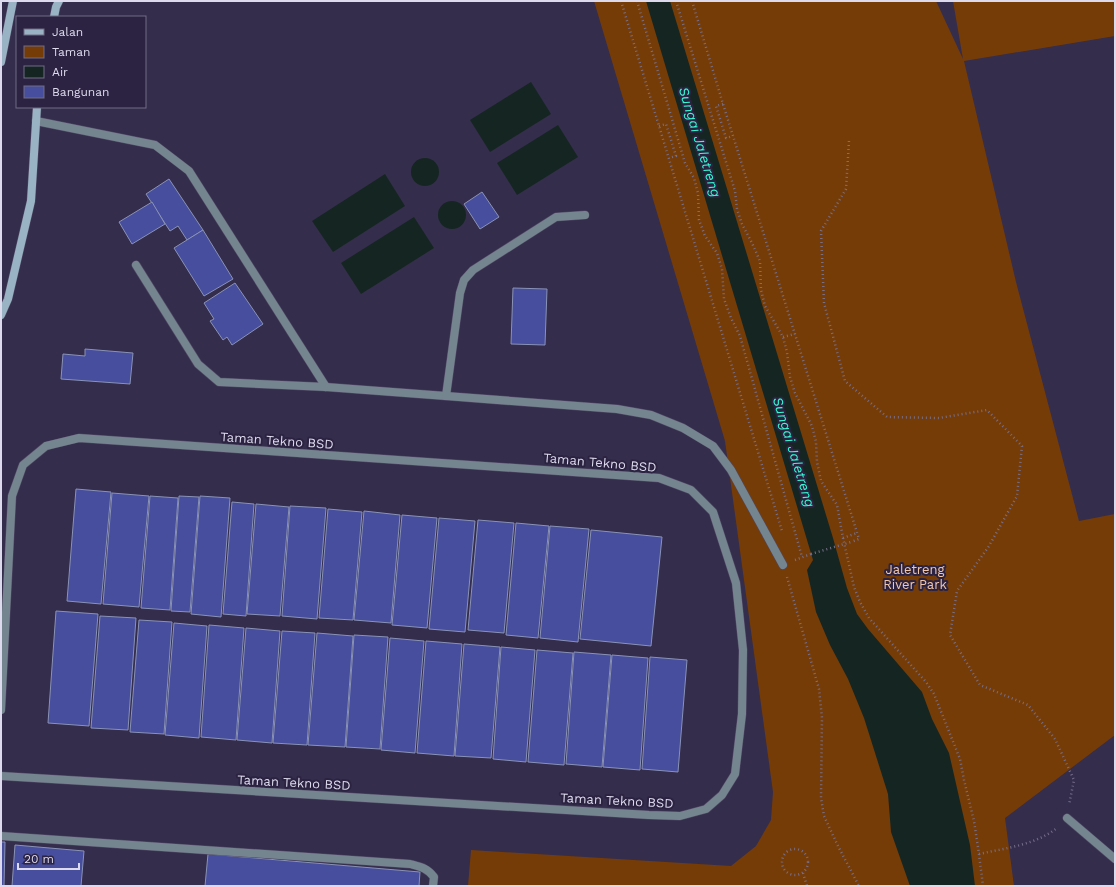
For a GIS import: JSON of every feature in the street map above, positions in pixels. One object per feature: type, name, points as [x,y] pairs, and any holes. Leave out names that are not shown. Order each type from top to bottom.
[{"type":"main road","points":[[1,62],[3,38],[13,1]]},
{"type":"main road","points":[[54,16],[59,1]]},
{"type":"main road","points":[[1,315],[8,299],[31,201],[37,108]]},
{"type":"lane","points":[[36,121],[155,145],[189,171],[326,387]]},
{"type":"lane","points":[[446,396],[460,293],[464,280],[473,270],[556,217],[585,214]]},
{"type":"lane","points":[[136,264],[198,364],[219,382],[326,387],[617,409],[651,415],[683,428],[713,446],[731,470],[783,565]]},
{"type":"lane","name":"Taman Tekno BSD","points":[[1,710],[12,496],[23,465],[46,446],[79,438],[660,478],[691,490],[713,512],[736,583],[743,650],[742,714],[735,774],[722,795],[706,808],[680,816],[1,776]]},
{"type":"lane","points":[[1067,818],[1115,859]]},
{"type":"lane","points":[[1,836],[410,864],[429,870],[434,877],[433,886]]},
{"type":"path","points":[[621,1],[782,531]]},
{"type":"path","points":[[637,1],[685,163],[694,178],[698,193],[699,220],[705,236],[717,254],[722,269],[724,299],[740,336],[802,557]]},
{"type":"path","points":[[676,1],[735,191],[737,210],[760,261],[761,290],[765,306],[783,337],[788,352],[790,377],[794,394],[812,426],[816,442],[817,462],[821,482],[836,505],[854,587],[860,602],[870,618],[926,682],[934,694],[960,759],[974,821],[983,886]]},
{"type":"path","points":[[692,1],[859,539],[802,557],[783,565],[819,689],[822,718],[821,798],[824,816],[859,886]]},
{"type":"path","points":[[723,104],[716,106],[726,138],[733,136]]},
{"type":"path","points":[[714,124],[721,122]]},
{"type":"path","points":[[659,126],[666,124],[671,139],[676,156],[669,158]]},
{"type":"path","points":[[671,139],[678,138]]},
{"type":"path","points":[[849,141],[846,189],[821,231],[824,303],[845,381],[887,417],[939,418],[987,410],[1022,446],[1017,496],[989,546],[958,591],[950,635],[980,685],[1028,705],[1055,739],[1074,780],[1067,818],[1056,829],[1027,844],[979,854]]},
{"type":"path","points":[[783,337],[795,334]]},
{"type":"path","points":[[843,538],[857,533]]},
{"type":"path","points":[[796,849],[802,851],[807,856],[807,868],[803,873],[796,876],[788,874],[783,869],[781,862],[783,855],[789,850],[796,849]]},
{"type":"path","points":[[803,873],[807,886]]},
{"type":"green space","name":"Jaletreng River Park","points":[[594,1],[936,1],[963,59],[953,1],[1115,1],[1115,36],[964,61],[1016,282],[1079,521],[1115,514],[1115,735],[1005,818],[1014,886],[468,886],[471,850],[731,866],[756,846],[771,820],[773,792],[725,441]]},
{"type":"water","name":"Sungai Jaletreng","points":[[646,1],[670,1],[847,588],[857,614],[922,692],[932,719],[949,753],[970,845],[975,886],[910,886],[891,832],[888,794],[864,718],[848,679],[830,645],[816,612],[807,570],[813,560]]},
{"type":"water","points":[[531,82],[551,114],[490,152],[470,120]]},
{"type":"water","points":[[558,125],[578,157],[517,195],[497,163]]},
{"type":"water","points":[[425,158],[435,162],[439,172],[435,182],[425,186],[415,182],[411,172],[415,162]]},
{"type":"water","points":[[385,174],[405,206],[333,252],[312,221]]},
{"type":"water","points":[[452,201],[462,205],[466,215],[462,225],[452,229],[442,225],[438,215],[442,205]]},
{"type":"water","points":[[414,217],[434,248],[361,294],[341,263]]},
{"type":"building","points":[[169,179],[203,230],[187,240],[178,226],[170,231],[146,194]]},
{"type":"building","points":[[482,192],[499,217],[480,229],[464,204]]},
{"type":"building","points":[[152,202],[165,224],[132,244],[119,222]]},
{"type":"building","points":[[203,230],[233,279],[204,296],[174,248]]},
{"type":"building","points":[[235,283],[263,324],[232,345],[227,337],[223,340],[210,321],[214,319],[204,303]]},
{"type":"building","points":[[513,288],[547,289],[545,345],[511,344]]},
{"type":"building","points":[[85,349],[133,353],[130,384],[61,379],[63,354],[85,356]]},
{"type":"building","points":[[76,489],[111,492],[101,604],[67,601]]},
{"type":"building","points":[[112,493],[149,496],[139,607],[103,604]]},
{"type":"building","points":[[150,496],[178,498],[170,610],[141,608]]},
{"type":"building","points":[[179,496],[199,497],[190,612],[171,611]]},
{"type":"building","points":[[200,496],[230,498],[221,617],[191,614]]},
{"type":"building","points":[[232,502],[254,504],[246,616],[223,614]]},
{"type":"building","points":[[256,504],[289,507],[280,616],[247,614]]},
{"type":"building","points":[[290,506],[326,508],[317,619],[282,616]]},
{"type":"building","points":[[328,509],[362,512],[353,620],[319,618]]},
{"type":"building","points":[[364,511],[400,515],[391,623],[354,620]]},
{"type":"building","points":[[402,515],[437,518],[427,628],[392,625]]},
{"type":"building","points":[[439,518],[475,521],[465,632],[429,629]]},
{"type":"building","points":[[478,520],[514,523],[504,633],[468,630]]},
{"type":"building","points":[[516,523],[549,526],[538,638],[506,635]]},
{"type":"building","points":[[550,526],[589,529],[578,642],[540,638]]},
{"type":"building","points":[[591,530],[662,537],[651,646],[580,639]]},
{"type":"building","points":[[56,611],[98,614],[89,726],[48,723]]},
{"type":"building","points":[[100,616],[136,618],[128,730],[91,728]]},
{"type":"building","points":[[139,620],[172,622],[164,734],[130,732]]},
{"type":"building","points":[[174,623],[207,626],[199,738],[165,735]]},
{"type":"building","points":[[209,625],[244,628],[236,740],[201,737]]},
{"type":"building","points":[[246,628],[280,631],[272,743],[237,740]]},
{"type":"building","points":[[282,631],[315,633],[307,745],[273,743]]},
{"type":"building","points":[[317,633],[353,636],[345,747],[308,745]]},
{"type":"building","points":[[354,635],[388,637],[380,749],[346,747]]},
{"type":"building","points":[[390,638],[424,641],[415,753],[381,750]]},
{"type":"building","points":[[426,641],[462,644],[454,756],[417,753]]},
{"type":"building","points":[[464,644],[500,647],[491,758],[455,756]]},
{"type":"building","points":[[501,647],[535,650],[526,762],[493,759]]},
{"type":"building","points":[[537,650],[573,653],[564,765],[528,762]]},
{"type":"building","points":[[574,652],[611,655],[602,767],[566,764]]},
{"type":"building","points":[[612,655],[648,658],[640,770],[603,767]]},
{"type":"building","points":[[650,657],[687,660],[678,772],[642,769]]},
{"type":"building","points":[[1,842],[5,842],[4,886],[1,886]]},
{"type":"building","points":[[15,845],[84,851],[81,886],[12,886]]},
{"type":"building","points":[[208,854],[420,872],[419,886],[205,886]]}]
